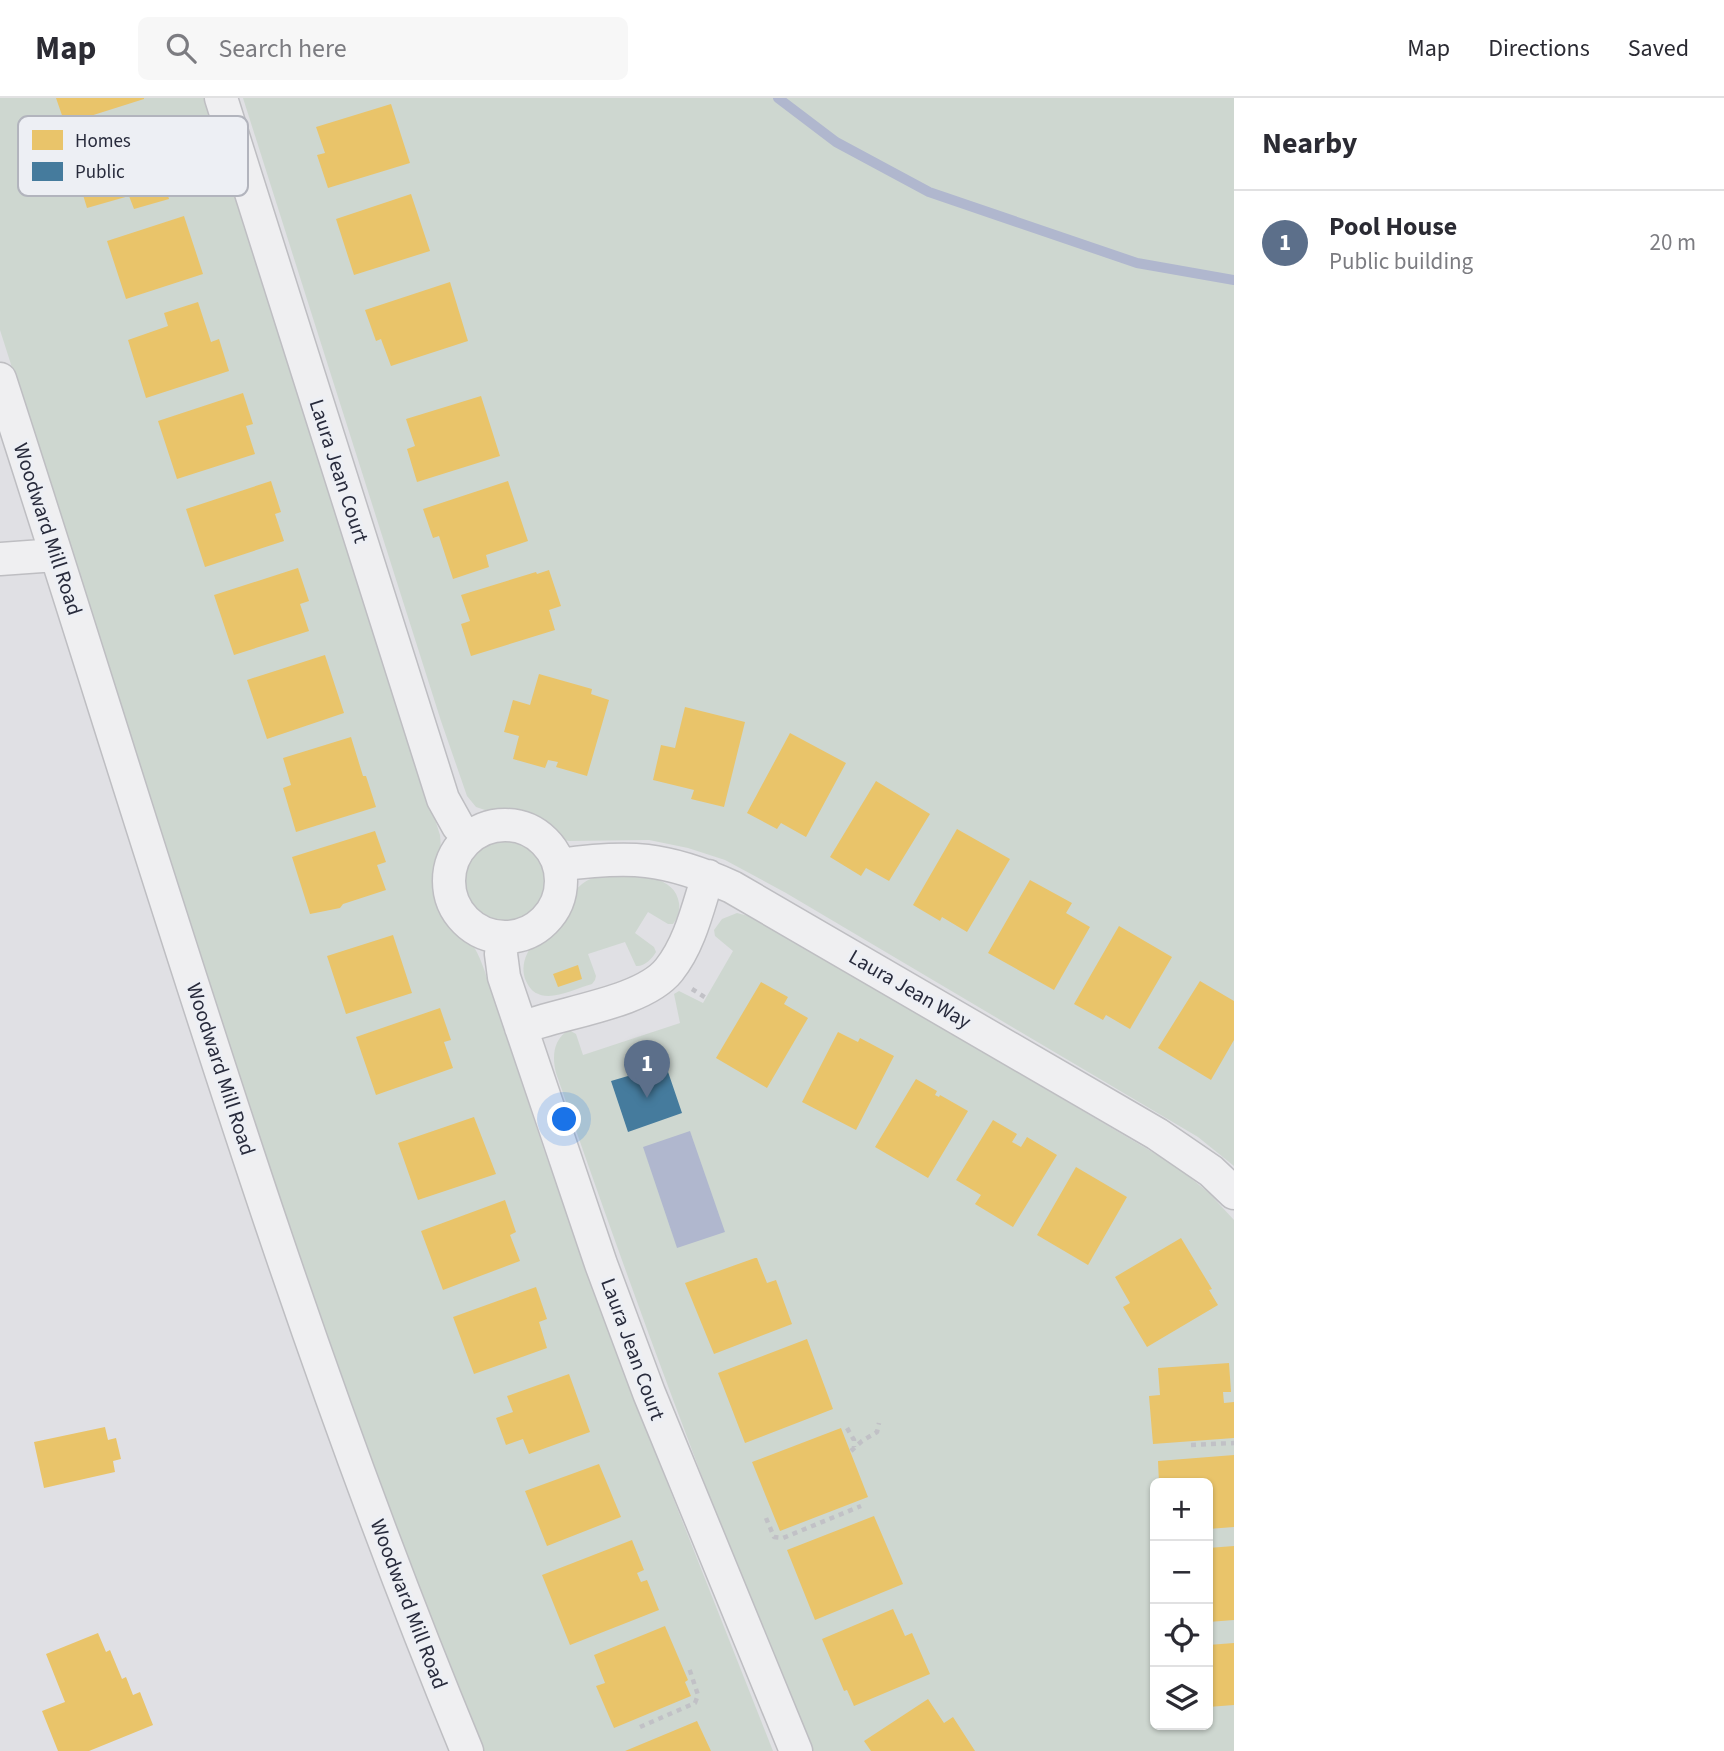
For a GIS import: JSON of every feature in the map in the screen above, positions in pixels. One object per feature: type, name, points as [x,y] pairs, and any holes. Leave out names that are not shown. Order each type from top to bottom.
[{"type":"street","name":"Laura Jean Court","points":[[221,98],[227,116]]},
{"type":"street","name":"Laura Jean Court","points":[[248,183],[443,799],[458,826],[470,838]]},
{"type":"street","name":"Woodward Mill Road","points":[[0,379],[204,1017],[299,1304],[413,1621],[467,1751]]},
{"type":"street","points":[[0,559],[56,555]]},
{"type":"street","points":[[496,826],[516,826],[543,840],[559,865],[560,894],[552,912],[531,931],[522,935],[503,937],[484,933],[468,923],[452,899],[450,871],[457,853],[478,832],[496,826]]},
{"type":"street","name":"Laura Jean Way","points":[[559,865],[611,858],[639,859],[661,862],[708,876],[764,905],[1157,1134],[1211,1171],[1234,1193]]},
{"type":"street","points":[[521,1028],[632,995],[653,985],[669,971],[680,953],[708,876]]},
{"type":"street","name":"Laura Jean Court","points":[[503,937],[501,954],[505,976],[601,1264],[649,1394],[796,1751]]},
{"type":"path","points":[[847,1428],[854,1440],[852,1449],[877,1432],[879,1423]]},
{"type":"path","points":[[1191,1446],[1234,1443]]},
{"type":"path","points":[[766,1518],[774,1536],[783,1538],[860,1506]]},
{"type":"path","points":[[640,1727],[695,1703],[698,1695],[689,1668]]},
{"type":"shaded area","points":[[0,98],[204,98],[210,116],[18,116],[18,196],[235,196],[440,835],[438,900],[449,920],[474,947],[482,963],[544,1150],[625,1376],[773,1751],[484,1751],[379,1488],[257,1135],[0,330]]},
{"type":"shaded area","points":[[243,98],[1234,98],[1234,1166],[1198,1137],[786,893],[725,860],[688,848],[649,840],[569,841],[556,838],[537,822],[525,817],[476,807],[467,796],[441,721]]},
{"type":"shaded area","points":[[504,838],[521,841],[535,850],[544,864],[547,881],[544,898],[535,912],[521,921],[504,924],[487,921],[473,912],[464,898],[461,881],[464,864],[473,850],[487,841]]},
{"type":"shaded area","points":[[613,875],[652,878],[670,886],[676,893],[679,908],[673,924],[668,924],[648,912],[635,933],[654,947],[656,952],[648,962],[639,966],[636,966],[625,942],[588,954],[596,976],[592,984],[556,995],[538,994],[531,989],[524,975],[525,960],[530,949],[557,925],[571,898],[582,884],[592,878]]},
{"type":"shaded area","points":[[737,913],[756,918],[1176,1166],[1209,1193],[1234,1220],[1234,1751],[812,1751],[678,1414],[555,1067],[557,1043],[569,1030],[576,1034],[583,1055],[680,1023],[674,994],[679,991],[703,1003],[733,951],[715,936],[714,930],[722,919]]},
{"type":"water","points":[[690,1131],[725,1232],[677,1248],[643,1147]]},
{"type":"building: Homes","points":[[56,98],[144,98],[90,116],[62,116]]},
{"type":"building: Homes","points":[[391,104],[410,163],[328,188],[317,155],[325,153],[316,127]]},
{"type":"building: Homes","points":[[411,194],[430,251],[354,275],[336,219]]},
{"type":"building: Homes","points":[[83,196],[129,196],[87,208]]},
{"type":"building: Homes","points":[[129,196],[168,196],[169,199],[134,209]]},
{"type":"building: Homes","points":[[184,216],[203,274],[126,299],[107,241]]},
{"type":"building: Homes","points":[[450,282],[468,341],[391,366],[381,339],[376,341],[365,310]]},
{"type":"building: Homes","points":[[198,302],[211,342],[219,339],[229,371],[146,398],[128,340],[168,326],[164,313]]},
{"type":"building: Homes","points":[[243,393],[253,424],[246,426],[255,454],[177,479],[158,421]]},
{"type":"building: Homes","points":[[481,396],[500,456],[417,482],[407,449],[415,446],[406,419]]},
{"type":"building: Homes","points":[[271,481],[281,512],[275,514],[284,541],[205,567],[186,509]]},
{"type":"building: Homes","points":[[508,481],[528,541],[486,555],[489,567],[453,579],[439,536],[433,538],[423,509]]},
{"type":"building: Homes","points":[[298,568],[309,601],[300,604],[309,631],[234,655],[214,595]]},
{"type":"building: Homes","points":[[549,570],[561,606],[549,610],[555,630],[471,656],[461,624],[470,621],[461,595]]},
{"type":"building: Homes","points":[[325,655],[344,713],[267,739],[247,680]]},
{"type":"building: Homes","points":[[539,674],[592,689],[591,694],[609,700],[587,776],[556,767],[558,762],[548,760],[545,768],[513,759],[519,736],[504,732],[513,700],[530,705]]},
{"type":"building: Homes","points":[[685,707],[745,722],[724,807],[691,799],[694,790],[653,780],[661,745],[675,748]]},
{"type":"building: Homes","points":[[790,733],[846,763],[806,837],[781,823],[777,829],[747,813]]},
{"type":"building: Homes","points":[[351,737],[376,807],[296,832],[283,788],[291,785],[283,758]]},
{"type":"building: Homes","points":[[876,781],[930,814],[889,881],[866,868],[861,876],[830,857]]},
{"type":"building: Homes","points":[[957,829],[1010,859],[967,932],[942,917],[940,921],[913,905]]},
{"type":"building: Homes","points":[[375,831],[386,862],[377,865],[386,890],[343,904],[340,908],[310,914],[292,857]]},
{"type":"building: Homes","points":[[1030,880],[1072,903],[1066,913],[1090,927],[1054,990],[988,953]]},
{"type":"building: Homes","points":[[1119,926],[1172,957],[1130,1029],[1106,1015],[1103,1020],[1074,1004]]},
{"type":"building: Homes","points":[[393,935],[412,993],[346,1014],[327,956]]},
{"type":"building: Homes","points":[[578,965],[582,979],[558,987],[553,974]]},
{"type":"building: Homes","points":[[1200,981],[1234,1001],[1234,1040],[1211,1080],[1158,1048]]},
{"type":"building: Homes","points":[[761,982],[788,997],[784,1004],[808,1018],[767,1088],[716,1058]]},
{"type":"building: Homes","points":[[440,1008],[451,1040],[444,1042],[453,1068],[376,1095],[356,1037]]},
{"type":"building: Homes","points":[[838,1032],[858,1042],[860,1038],[894,1056],[856,1130],[802,1102]]},
{"type":"building: Homes","points":[[916,1079],[937,1091],[935,1095],[940,1095],[968,1111],[928,1178],[875,1147]]},
{"type":"building: Homes","points":[[474,1117],[496,1174],[418,1200],[398,1143]]},
{"type":"building: Homes","points":[[993,1120],[1017,1134],[1012,1142],[1021,1147],[1027,1137],[1057,1155],[1013,1227],[975,1204],[981,1195],[956,1180]]},
{"type":"building: Homes","points":[[1076,1167],[1127,1197],[1088,1265],[1037,1235]]},
{"type":"building: Homes","points":[[505,1200],[516,1232],[510,1235],[520,1261],[443,1290],[421,1231]]},
{"type":"building: Homes","points":[[1181,1238],[1212,1289],[1209,1290],[1218,1305],[1147,1347],[1123,1307],[1130,1303],[1115,1277]]},
{"type":"building: Homes","points":[[755,1258],[767,1283],[776,1280],[792,1324],[714,1354],[685,1283]]},
{"type":"building: Homes","points":[[536,1287],[547,1319],[539,1322],[547,1348],[474,1374],[453,1317]]},
{"type":"building: Homes","points":[[807,1339],[833,1409],[745,1443],[718,1373]]},
{"type":"building: Homes","points":[[1229,1363],[1231,1392],[1223,1392],[1224,1403],[1234,1402],[1234,1438],[1153,1444],[1149,1396],[1160,1395],[1158,1368]]},
{"type":"building: Homes","points":[[569,1374],[590,1432],[529,1454],[523,1439],[506,1445],[496,1418],[513,1412],[507,1396]]},
{"type":"building: Homes","points":[[105,1427],[108,1440],[116,1438],[121,1459],[113,1461],[115,1472],[44,1488],[34,1442]]},
{"type":"building: Homes","points":[[841,1428],[868,1497],[780,1531],[752,1462]]},
{"type":"building: Homes","points":[[1234,1455],[1234,1527],[1213,1529],[1213,1478],[1159,1478],[1158,1461]]},
{"type":"building: Homes","points":[[599,1464],[621,1517],[547,1546],[525,1491]]},
{"type":"building: Homes","points":[[874,1516],[903,1584],[815,1620],[787,1550]]},
{"type":"building: Homes","points":[[632,1540],[644,1570],[637,1573],[641,1582],[647,1580],[659,1610],[570,1645],[542,1575]]},
{"type":"building: Homes","points":[[1234,1546],[1234,1620],[1213,1622],[1213,1548]]},
{"type":"building: Homes","points":[[893,1609],[905,1636],[912,1633],[930,1674],[854,1706],[847,1690],[844,1691],[822,1639]]},
{"type":"building: Homes","points":[[665,1626],[688,1680],[685,1682],[691,1696],[614,1728],[596,1686],[605,1683],[594,1655]]},
{"type":"building: Homes","points":[[98,1633],[106,1652],[110,1650],[122,1679],[126,1677],[133,1695],[140,1692],[153,1725],[89,1751],[58,1751],[42,1711],[65,1702],[46,1654]]},
{"type":"building: Homes","points":[[1234,1643],[1234,1705],[1213,1707],[1213,1645]]},
{"type":"building: Homes","points":[[928,1699],[944,1723],[953,1717],[975,1751],[871,1751],[864,1741]]},
{"type":"building: Homes","points":[[697,1721],[711,1751],[625,1751]]},
{"type":"building: Public","points":[[649,1056],[652,1064],[664,1060],[682,1113],[628,1132],[611,1081],[628,1076],[624,1064]]},
{"type":"waterway","points":[[778,98],[836,142],[929,192],[1137,263],[1234,280]]},
{"type":"place","name":"Pool House","points":[[647,1098]]}]
